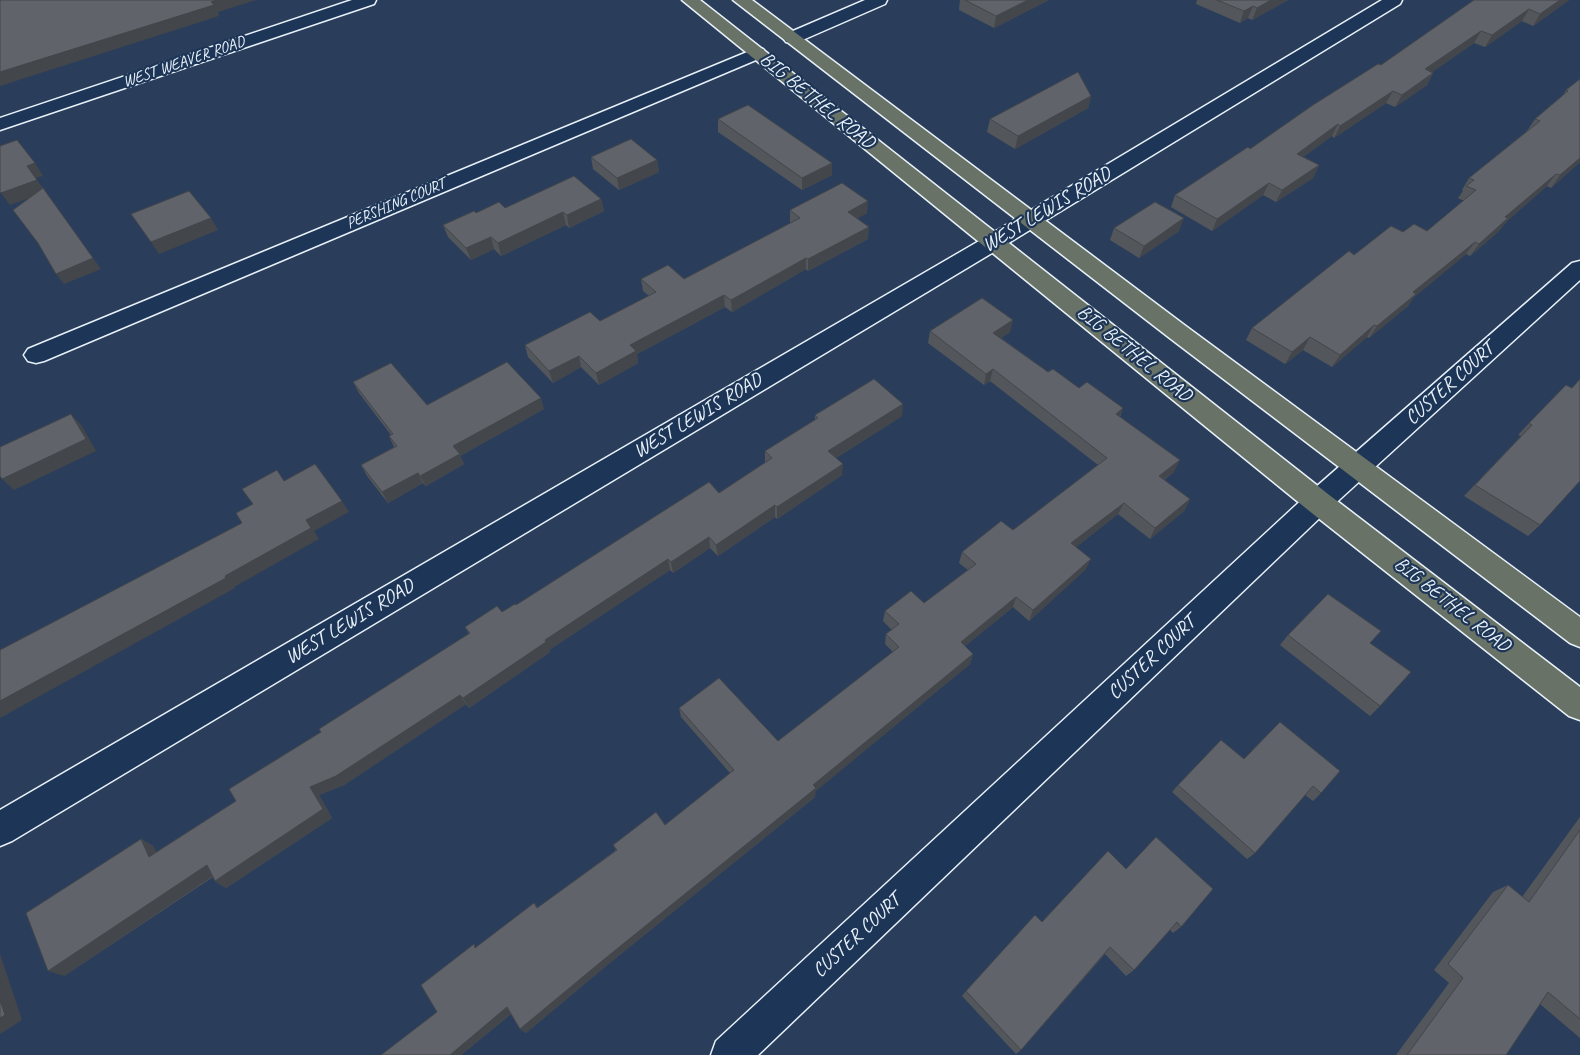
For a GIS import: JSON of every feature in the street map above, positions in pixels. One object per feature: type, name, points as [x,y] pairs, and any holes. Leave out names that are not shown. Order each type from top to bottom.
[{"type":"main road","name":"BIG BETHEL ROAD","points":[[690,0],[1318,502],[1580,706]]},
{"type":"main road","name":"BIG BETHEL ROAD","points":[[741,0],[1580,634]]},
{"type":"street","name":"WEST WEAVER ROAD","points":[[0,124],[368,0]]},
{"type":"street","points":[[792,38],[880,0]]},
{"type":"street","name":"WEST LEWIS ROAD","points":[[0,829],[994,242],[1394,0]]},
{"type":"street","name":"PERSHING COURT","points":[[36,354],[757,53]]},
{"type":"street","name":"CUSTER COURT","points":[[730,1055],[1318,502],[1580,268]]},
{"type":"building","points":[[0,0],[217,0],[211,2],[214,5],[0,72]]},
{"type":"building","points":[[965,0],[1028,0],[996,16]]},
{"type":"building","points":[[1217,0],[1271,0],[1257,8],[1253,6],[1244,11]]},
{"type":"building","points":[[1474,0],[1560,0],[1540,14],[1529,9],[1492,35],[1481,31],[1425,69],[1433,73],[1402,95],[1393,91],[1340,126],[1338,124],[1297,154],[1319,165],[1282,190],[1269,183],[1217,219],[1175,195],[1248,147],[1250,149],[1313,105],[1378,64],[1381,65]]},
{"type":"building","points":[[1078,72],[1091,96],[1018,136],[990,119]]},
{"type":"building","points":[[1580,79],[1580,158],[1560,175],[1556,174],[1505,217],[1508,218],[1479,244],[1475,242],[1413,292],[1416,294],[1377,326],[1374,325],[1340,355],[1310,337],[1292,352],[1252,328],[1349,251],[1354,255],[1391,226],[1403,232],[1414,224],[1427,231],[1476,190],[1466,186],[1474,180],[1469,178],[1540,121],[1535,119]]},
{"type":"building","points":[[748,105],[832,163],[802,178],[718,119]]},
{"type":"building","points":[[631,139],[657,160],[617,178],[591,157]]},
{"type":"building","points":[[17,140],[35,163],[27,166],[37,180],[1,193],[0,146]]},
{"type":"building","points":[[574,176],[601,199],[567,215],[563,212],[498,243],[491,237],[466,248],[443,225],[499,202],[505,208]]},
{"type":"building","points":[[842,183],[868,201],[848,212],[869,227],[808,259],[806,258],[731,300],[724,295],[630,345],[636,351],[596,373],[579,356],[549,371],[525,345],[590,312],[600,321],[656,292],[641,279],[668,265],[684,279],[800,218],[790,210]]},
{"type":"building","points":[[43,188],[93,258],[56,274],[38,243],[13,210]]},
{"type":"building","points":[[189,191],[211,218],[151,242],[131,214]]},
{"type":"building","points":[[1155,202],[1184,218],[1144,246],[1114,228]]},
{"type":"building","points":[[982,298],[1013,320],[993,333],[1048,372],[1053,369],[1079,388],[1087,382],[1123,408],[1116,414],[1180,460],[1159,476],[1190,499],[1155,528],[1124,503],[1071,543],[1091,559],[1033,610],[1016,597],[961,642],[973,654],[813,785],[816,788],[520,1029],[507,1007],[450,1055],[381,1055],[437,1012],[421,985],[474,944],[475,948],[534,903],[537,908],[617,850],[613,845],[656,812],[665,825],[734,770],[679,708],[719,678],[778,741],[899,647],[886,634],[899,624],[885,611],[911,591],[924,603],[976,564],[962,552],[1001,521],[1013,530],[1107,458],[993,369],[986,374],[930,331]]},
{"type":"building","points":[[507,362],[541,398],[453,446],[460,454],[420,476],[418,473],[382,492],[361,465],[397,446],[389,436],[393,434],[353,382],[391,363],[427,405]]},
{"type":"building","points":[[874,379],[903,404],[828,451],[843,464],[777,507],[775,505],[716,545],[709,537],[671,562],[668,559],[545,640],[546,642],[463,698],[460,695],[336,776],[310,787],[323,809],[215,881],[207,865],[48,971],[26,913],[141,839],[149,857],[236,801],[229,789],[321,732],[319,729],[470,633],[465,627],[497,606],[502,612],[516,605],[709,482],[719,493],[772,458],[765,451],[818,418],[815,415]]},
{"type":"building","points":[[1580,379],[1580,481],[1540,525],[1475,485],[1532,425],[1529,423],[1566,385],[1572,388]]},
{"type":"building","points":[[71,414],[86,439],[2,479],[0,476],[0,447]]},
{"type":"building","points":[[315,464],[342,501],[306,520],[311,528],[225,576],[226,578],[0,701],[0,650],[242,523],[236,513],[253,504],[242,489],[277,470],[284,481]]},
{"type":"building","points":[[1328,594],[1381,631],[1370,643],[1411,672],[1380,706],[1288,635]]},
{"type":"building","points":[[1280,722],[1340,771],[1321,793],[1313,786],[1255,853],[1178,785],[1221,740],[1244,759]]},
{"type":"building","points":[[1580,830],[1580,1019],[1548,992],[1506,1055],[1407,1055],[1463,978],[1448,964],[1508,885],[1529,902]]},
{"type":"building","points":[[1156,837],[1213,889],[1181,927],[1177,922],[1134,970],[1110,947],[1021,1050],[966,991],[1035,915],[1042,922],[1108,851],[1126,869]]},
{"type":"building","points":[[0,1000],[5,1015],[0,1018]]}]
